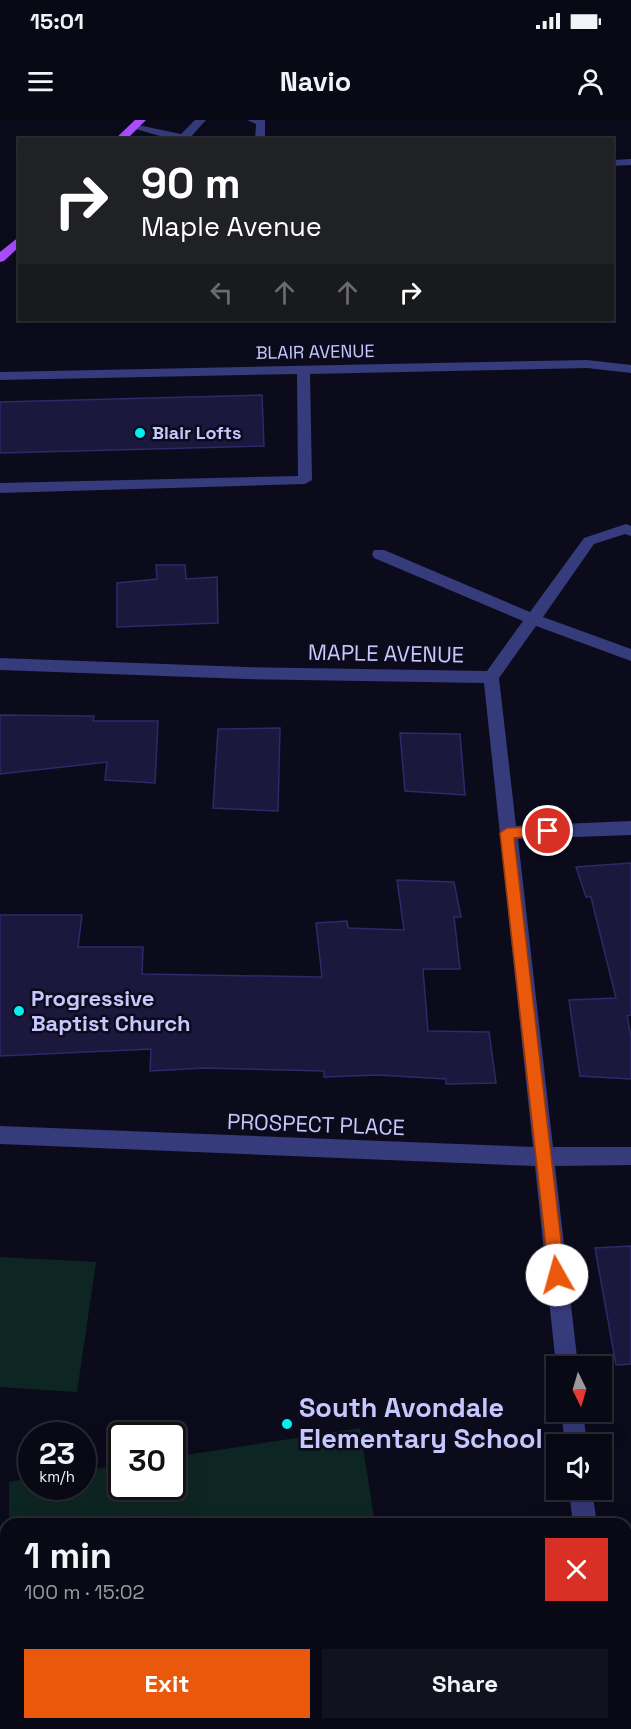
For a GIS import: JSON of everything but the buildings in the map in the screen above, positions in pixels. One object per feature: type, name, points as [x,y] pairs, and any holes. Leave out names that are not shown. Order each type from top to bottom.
[{"type":"main road","points":[[121,138],[137,123]]},
{"type":"main road","points":[[0,258],[18,241]]},
{"type":"street","points":[[183,138],[201,120]]},
{"type":"street","points":[[252,120],[261,122],[260,138]]},
{"type":"street","points":[[137,123],[179,138]]},
{"type":"street","points":[[614,163],[631,162]]},
{"type":"street","name":"BLAIR AVENUE","points":[[0,376],[587,364],[631,369]]},
{"type":"street","points":[[0,488],[305,480],[303,370]]},
{"type":"street","points":[[490,678],[589,541],[626,529],[631,531]]},
{"type":"street","points":[[379,554],[533,619],[631,655]]},
{"type":"street","name":"MAPLE AVENUE","points":[[0,664],[246,673],[490,678],[566,1356]]},
{"type":"street","points":[[507,833],[631,828]]},
{"type":"street","name":"PROSPECT PLACE","points":[[0,1135],[544,1157],[631,1156]]},
{"type":"street","points":[[582,1500],[584,1518]]},
{"type":"green space","points":[[0,1257],[96,1262],[77,1392],[0,1387]]},
{"type":"green space","points":[[360,1428],[374,1518],[9,1518],[9,1482],[18,1480],[18,1500],[96,1500],[96,1469],[108,1467],[108,1500],[186,1500],[186,1455]]},
{"type":"place","name":"Blair Lofts","points":[[140,433]]},
{"type":"place","name":"Progressive Baptist Church","points":[[19,1011]]},
{"type":"place","name":"South Avondale Elementary School","points":[[287,1424]]},
{"type":"route","points":[[548,831],[507,833],[557,1275]]}]
